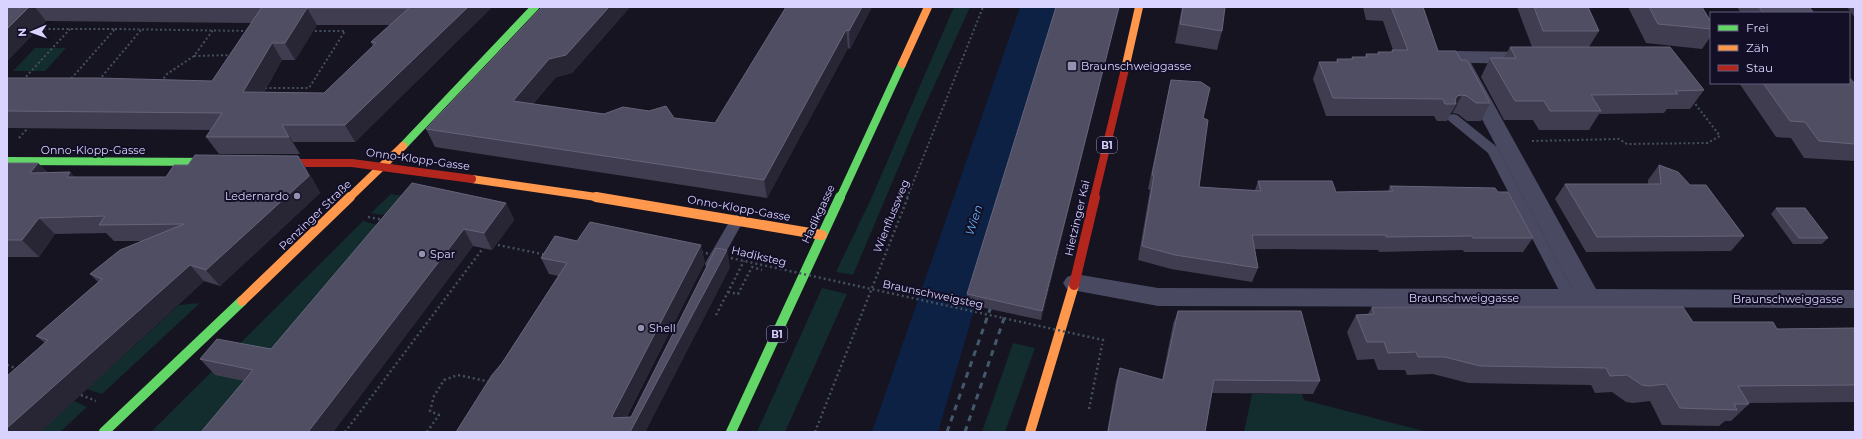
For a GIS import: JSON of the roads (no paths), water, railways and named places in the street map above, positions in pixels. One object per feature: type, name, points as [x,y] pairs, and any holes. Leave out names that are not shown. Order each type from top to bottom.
[{"type":"street","name":"Penzinger Straße","points":[[104,432],[384,166],[535,7]]},
{"type":"street","name":"Hadikgasse","points":[[731,432],[928,7]]},
{"type":"street","name":"Hietzinger Kai","points":[[1030,432],[1075,283],[1139,7]]},
{"type":"street","points":[[1551,58],[1458,58],[1504,141],[1580,298]]},
{"type":"street","name":"Onno-Klopp-Gasse","points":[[7,161],[226,162]]},
{"type":"street","name":"Onno-Klopp-Gasse","points":[[266,163],[352,163],[384,166],[822,234]]},
{"type":"street","name":"Braunschweiggasse","points":[[1075,283],[1158,297],[1855,299]]},
{"type":"lane","points":[[1453,118],[1493,150],[1580,298]]},
{"type":"lane","points":[[708,274],[737,220]]},
{"type":"waterway","name":"Wien","points":[[905,432],[1042,7]]},
{"type":"railway","points":[[947,432],[994,298]]},
{"type":"railway","points":[[965,432],[1010,301]]},
{"type":"place","name":"Braunschweiggasse","points":[[1072,66]]},
{"type":"place","name":"Ledernardo","points":[[297,196]]},
{"type":"place","name":"Spar","points":[[422,254]]},
{"type":"place","name":"Shell","points":[[641,328]]}]
